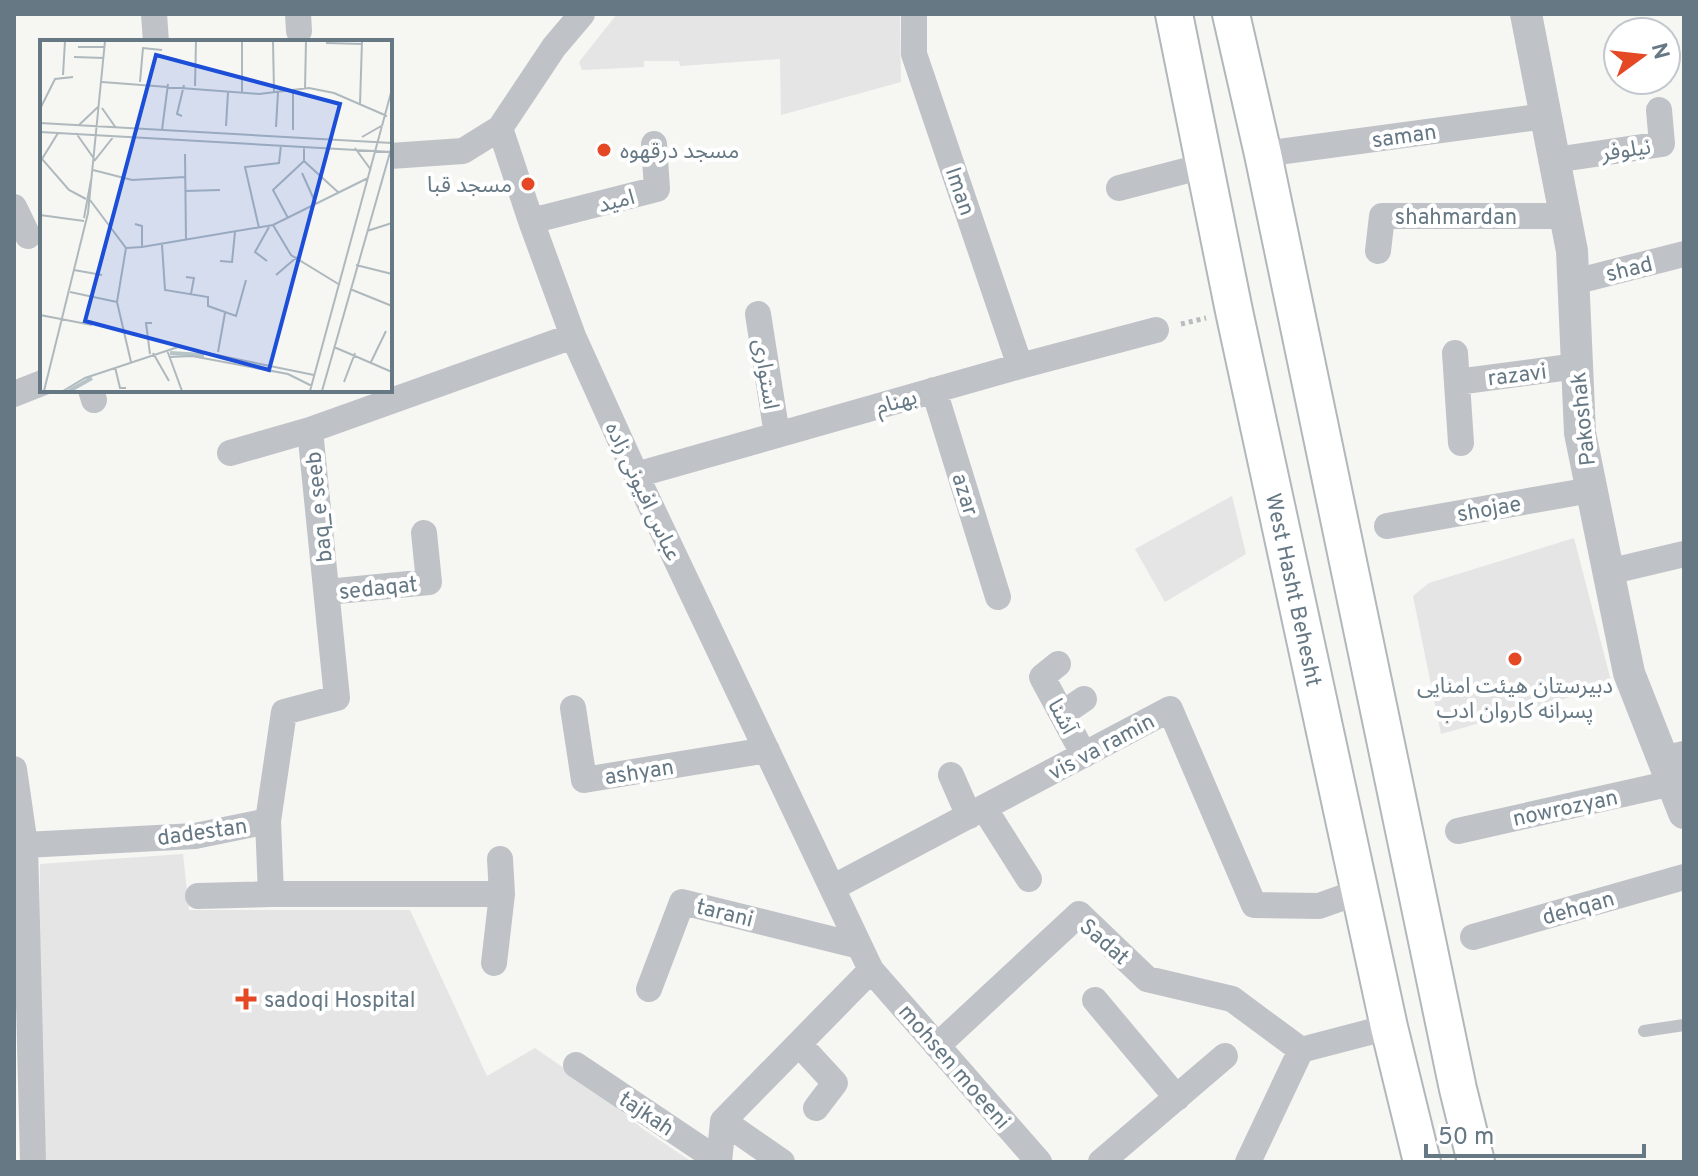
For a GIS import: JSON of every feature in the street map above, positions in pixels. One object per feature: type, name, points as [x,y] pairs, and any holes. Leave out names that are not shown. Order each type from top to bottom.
[{"type":"main road","name":"West Hasht Behesht","points":[[1174,14],[1234,311],[1389,1027],[1422,1162]]},
{"type":"main road","points":[[1231,14],[1476,1162]]},
{"type":"street","points":[[154,14],[156,40]]},
{"type":"street","points":[[392,156],[463,151],[500,128],[554,47],[582,14]]},
{"type":"street","name":"Iman","points":[[914,14],[914,54],[1020,366]]},
{"type":"street","name":"Pakoshak","points":[[1526,14],[1572,251],[1580,433],[1591,490],[1629,673],[1673,765],[1684,813]]},
{"type":"street","name":"نیلوفر","points":[[1555,160],[1662,144],[1659,110]]},
{"type":"street","name":"saman","points":[[1263,154],[1546,116]]},
{"type":"street","name":"عباس افیونی زاده","points":[[500,128],[573,336],[871,970]]},
{"type":"street","name":"امید","points":[[531,221],[657,189],[654,144]]},
{"type":"street","points":[[1119,188],[1204,166]]},
{"type":"street","points":[[14,207],[28,236]]},
{"type":"street","name":"shahmardan","points":[[1378,251],[1382,216],[1565,216]]},
{"type":"street","name":"shad","points":[[1574,282],[1684,254]]},
{"type":"street","name":"استواری","points":[[758,314],[777,435]]},
{"type":"street","name":"بهنام","points":[[636,475],[1156,330]]},
{"type":"street","name":"baq_e seeb","points":[[268,821],[284,712],[337,698],[310,430],[573,336]]},
{"type":"street","name":"razavi","points":[[1455,353],[1461,443]]},
{"type":"street","name":"razavi","points":[[1457,382],[1577,366]]},
{"type":"street","points":[[14,394],[40,384]]},
{"type":"street","name":"azar","points":[[934,390],[998,597]]},
{"type":"street","points":[[230,453],[310,430]]},
{"type":"street","name":"shojae","points":[[1387,526],[1591,490]]},
{"type":"street","name":"sedaqat","points":[[327,592],[429,582],[424,533]]},
{"type":"street","points":[[1608,572],[1684,554]]},
{"type":"street","name":"آشنا","points":[[1050,670],[1062,714],[1084,755]]},
{"type":"street","points":[[1062,714],[1084,699]]},
{"type":"street","name":"ashyan","points":[[573,708],[584,780],[767,750]]},
{"type":"street","name":"vis va ramin","points":[[832,888],[1170,709],[1254,905],[1319,906],[1361,891]]},
{"type":"street","name":"nowrozyan","points":[[1458,831],[1673,765]]},
{"type":"street","points":[[14,769],[25,845],[33,1162]]},
{"type":"street","points":[[951,775],[1029,879]]},
{"type":"street","name":"dadestan","points":[[25,845],[195,836],[268,821],[271,894]]},
{"type":"street","points":[[494,963],[502,894],[500,859]]},
{"type":"street","name":"dehqan","points":[[1473,937],[1684,877]]},
{"type":"street","points":[[198,896],[502,894]]},
{"type":"street","name":"tarani","points":[[649,989],[682,902],[859,946]]},
{"type":"street","name":"Sadat","points":[[937,1046],[1079,914],[1147,979],[1232,999],[1301,1050]]},
{"type":"street","points":[[719,1161],[723,1121],[871,970]]},
{"type":"street","name":"mohsen moeeni","points":[[871,970],[1039,1162]]},
{"type":"street","points":[[1095,1000],[1177,1098]]},
{"type":"street","points":[[1248,1162],[1301,1050],[1389,1027]]},
{"type":"street","points":[[799,1044],[835,1083],[816,1108]]},
{"type":"street","points":[[1101,1162],[1225,1056]]},
{"type":"street","name":"tajkah","points":[[576,1065],[719,1161]]},
{"type":"street","points":[[723,1121],[782,1162]]},
{"type":"lane","points":[[1644,1031],[1684,1025]]},
{"type":"path","points":[[1156,330],[1234,311]]},
{"type":"shaded area","points":[[617,14],[900,14],[901,82],[781,115],[780,59],[680,66],[679,61],[644,61],[644,67],[582,70],[579,62]]},
{"type":"shaded area","points":[[1232,496],[1246,554],[1165,602],[1135,549]]},
{"type":"shaded area","name":"دبیرستان هیئت امنایی پسرانه کاروان ادب","points":[[1574,538],[1612,685],[1441,734],[1413,596],[1429,583]]},
{"type":"shaded area","name":"sadoqi Hospital","points":[[183,854],[189,910],[410,910],[487,1076],[535,1048],[692,1162],[45,1162],[39,949],[40,864]]},
{"type":"place","name":"مسجد درقهوه","points":[[604,150]]},
{"type":"place","name":"مسجد قبا","points":[[528,184]]},
{"type":"place","name":"دبیرستان هیئت امنایی پسرانه کاروان ادب","points":[[1515,659]]},
{"type":"place","name":"sadoqi Hospital","points":[[246,999]]}]
